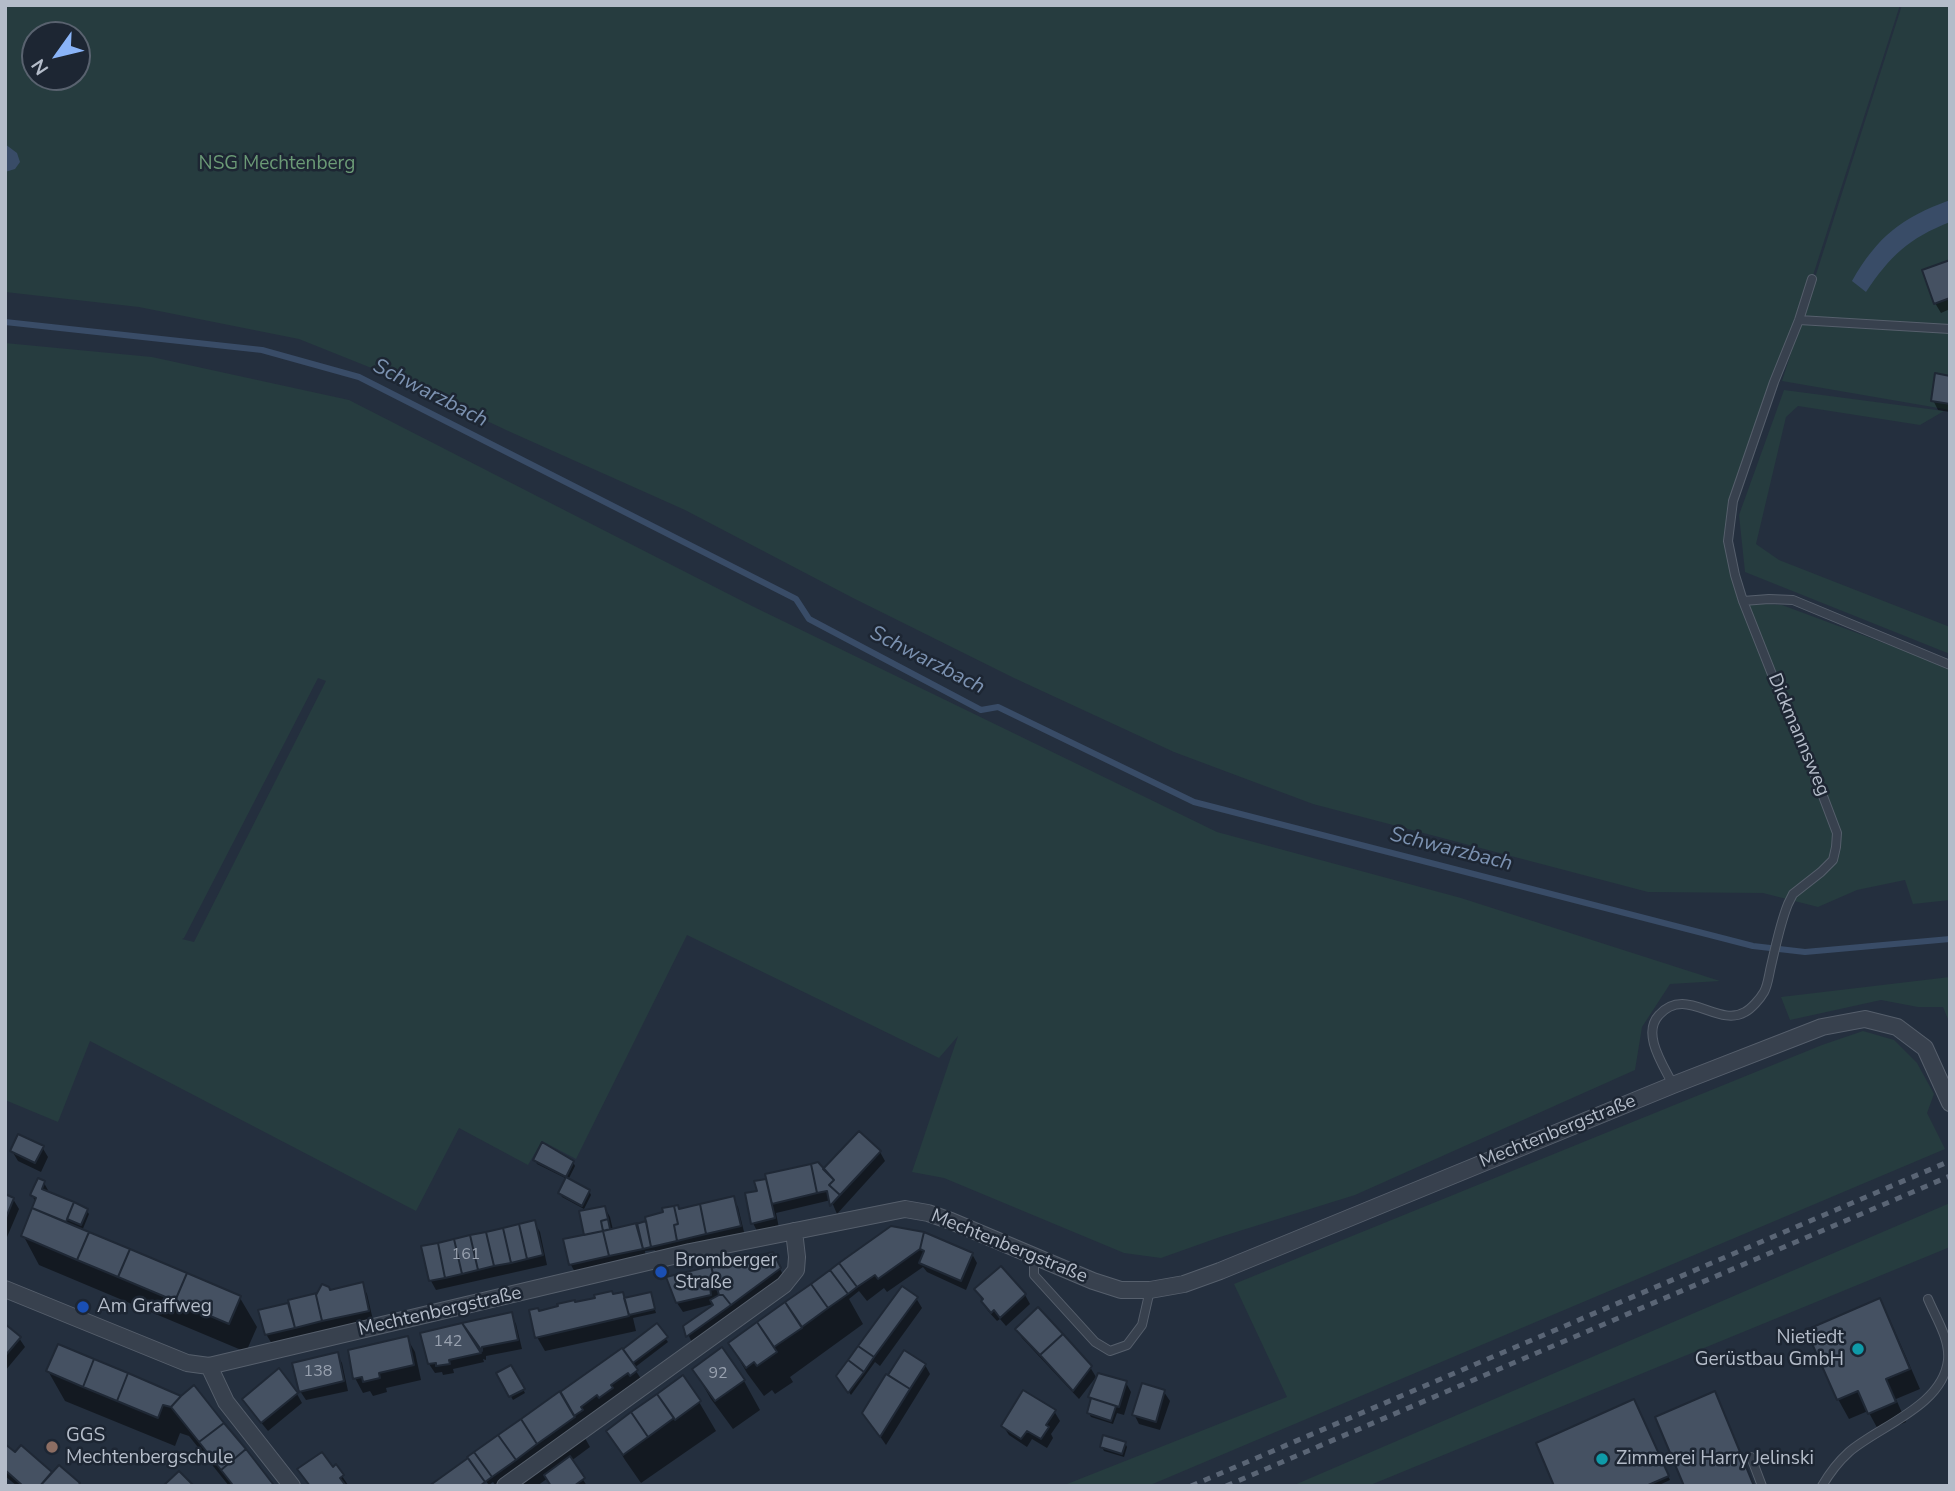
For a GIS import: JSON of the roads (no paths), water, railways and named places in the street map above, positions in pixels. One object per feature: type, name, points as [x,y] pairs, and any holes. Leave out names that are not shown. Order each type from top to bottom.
[{"type":"street","name":"Mechtenbergstraße","points":[[5,1289],[187,1363],[209,1366],[690,1252],[905,1209],[951,1221],[1093,1281],[1121,1290],[1150,1290],[1184,1284],[1220,1271],[1673,1085],[1822,1027],[1865,1019],[1897,1027],[1925,1048],[1950,1103]]},
{"type":"street","points":[[505,1486],[784,1285],[796,1270],[794,1231]]},
{"type":"street","points":[[209,1366],[226,1402],[292,1486]]},
{"type":"lane","name":"Dickmannsweg","points":[[1673,1085],[1652,1036],[1657,1017],[1678,1003],[1730,1016],[1745,1013],[1764,992],[1784,914],[1793,894],[1833,860],[1836,847],[1837,833],[1743,601],[1732,566],[1728,541],[1733,501],[1812,279]]},
{"type":"lane","points":[[1799,320],[1950,329]]},
{"type":"lane","points":[[1743,601],[1793,600],[1950,665]]},
{"type":"lane","points":[[1034,1255],[1034,1275],[1095,1342],[1110,1351],[1127,1345],[1142,1325],[1150,1290]]},
{"type":"lane","points":[[1822,1486],[1847,1453],[1878,1430],[1917,1407],[1928,1398],[1943,1376],[1948,1360],[1945,1339],[1928,1299]]},
{"type":"lane","points":[[1751,1457],[1762,1486]]},
{"type":"water","points":[[5,144],[17,153],[20,162],[15,169],[5,172]]},
{"type":"water","points":[[1950,200],[1950,222],[1923,235],[1892,258],[1866,292],[1852,281],[1871,252],[1892,230],[1918,214]]},
{"type":"waterway","name":"Schwarzbach","points":[[5,322],[262,350],[359,377],[796,599],[809,619],[981,710],[998,707],[1194,802],[1753,946],[1805,952],[1950,939]]},
{"type":"railway","points":[[1191,1486],[1950,1161]]},
{"type":"railway","points":[[1226,1486],[1950,1176]]},
{"type":"place","name":"Bromberger Straße","points":[[661,1272]]},
{"type":"place","name":"Am Graffweg","points":[[83,1307]]},
{"type":"place","name":"Nietiedt Gerüstbau GmbH","points":[[1858,1349]]},
{"type":"place","name":"GGS Mechtenbergschule","points":[[52,1447]]},
{"type":"place","name":"Zimmerei Harry Jelinski","points":[[1602,1459]]},
{"type":"park label","name":"NSG Mechtenberg","points":[[277,164]]}]
